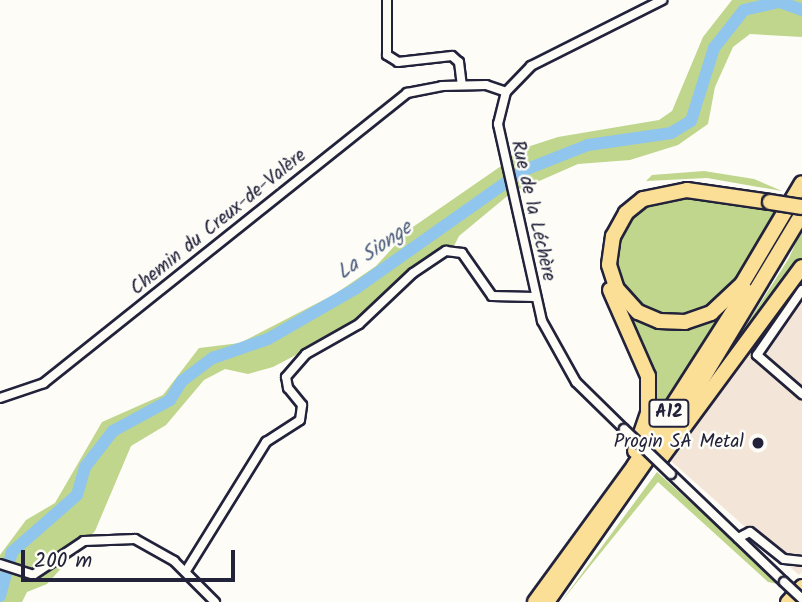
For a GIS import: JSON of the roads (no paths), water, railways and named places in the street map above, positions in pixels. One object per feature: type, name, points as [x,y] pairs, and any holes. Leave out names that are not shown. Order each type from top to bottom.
[{"type":"highway","points":[[802,183],[742,284],[716,310],[690,322],[665,322],[642,315],[620,293],[609,265],[611,240],[622,217],[643,199],[687,190],[771,199],[802,201]]},
{"type":"highway","points":[[608,502],[641,437],[650,394],[642,355],[605,276],[604,248],[611,223],[631,199],[665,185],[708,186],[802,207]]},
{"type":"highway","name":"A12","points":[[535,602],[608,502],[697,370],[802,194]]},
{"type":"highway","name":"A12","points":[[547,602],[697,388],[802,214]]},
{"type":"highway","points":[[559,602],[802,267]]},
{"type":"highway","points":[[788,602],[802,586]]},
{"type":"street","points":[[387,0],[387,55],[398,62],[452,56],[459,62],[462,85]]},
{"type":"street","points":[[506,92],[543,58],[662,0]]},
{"type":"street","name":"Chemin du Creux-de-Valère","points":[[0,398],[53,376],[407,93],[462,85],[486,85],[506,92]]},
{"type":"street","name":"Rue de la Léchère","points":[[506,92],[498,124],[504,164],[534,297],[562,360],[624,429],[802,599]]},
{"type":"street","name":"Rue de la Léchère","points":[[186,571],[266,442],[300,420],[302,405],[286,383],[291,369],[315,348],[359,324],[435,257],[449,250],[462,253],[492,296],[534,297]]},
{"type":"street","points":[[802,290],[757,355],[802,394]]},
{"type":"street","points":[[738,538],[750,532],[784,559],[802,561]]},
{"type":"street","points":[[0,564],[18,573],[40,573],[83,541],[118,538],[151,545],[186,571],[215,602]]},
{"type":"waterway","name":"La Sionge","points":[[0,596],[12,552],[77,495],[85,467],[113,431],[170,400],[182,381],[213,358],[268,339],[355,289],[522,171],[588,145],[671,133],[691,121],[714,48],[744,10],[780,2],[802,10]]},
{"type":"place","name":"Progin SA Metal","points":[[758,443]]}]
